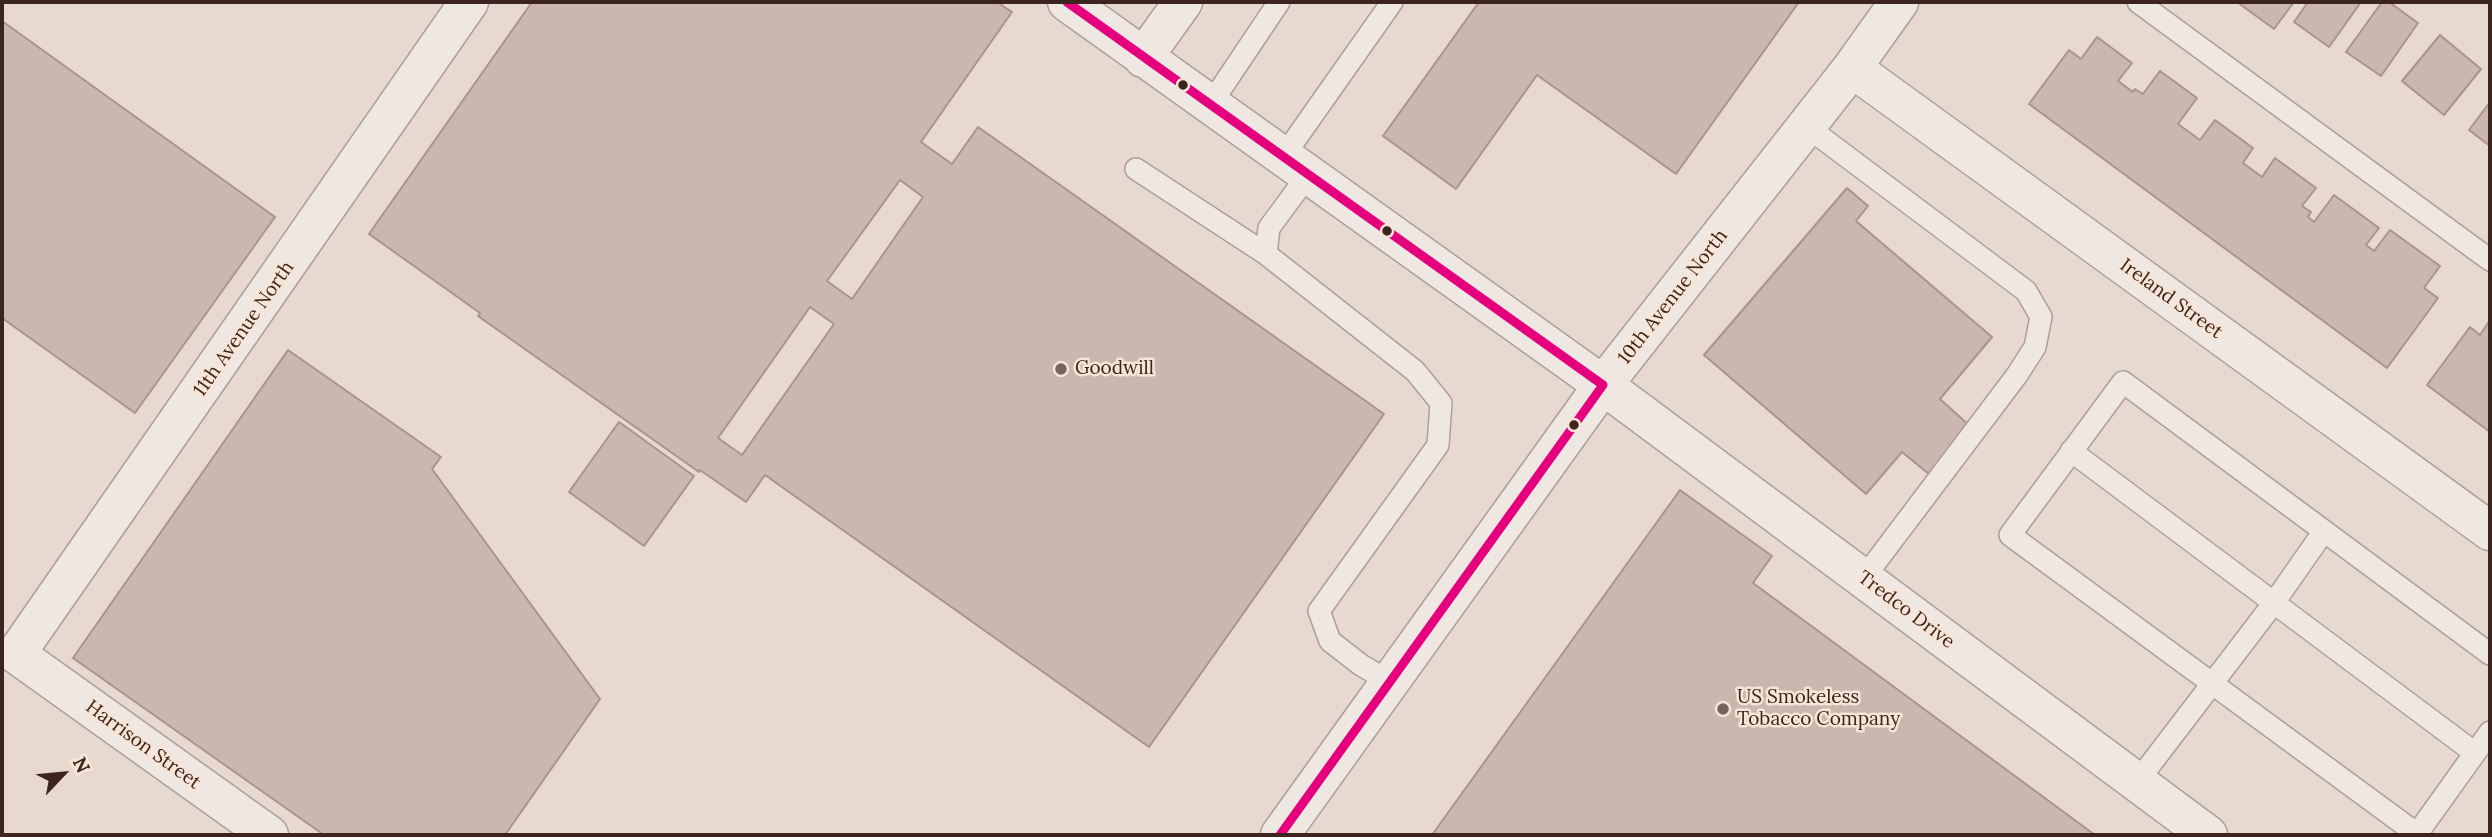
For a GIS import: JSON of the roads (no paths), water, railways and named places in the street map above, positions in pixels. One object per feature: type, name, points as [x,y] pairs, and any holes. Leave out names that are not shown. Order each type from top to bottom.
[{"type":"street","name":"11th Avenue North","points":[[16,654],[469,2]]},
{"type":"street","name":"Tredco Drive","points":[[1067,2],[1603,385],[2208,835]]},
{"type":"street","points":[[1143,58],[1183,2]]},
{"type":"street","name":"10th Avenue North","points":[[1280,835],[1603,385],[1852,68],[1899,2]]},
{"type":"street","name":"Ireland Street","points":[[1852,68],[2490,531]]},
{"type":"street","name":"Harrison Street","points":[[16,654],[269,835]]},
{"type":"lane","points":[[1210,105],[1279,2]]},
{"type":"lane","points":[[1266,254],[1269,228],[1295,166],[1392,2]]},
{"type":"lane","points":[[2138,2],[2490,260]]},
{"type":"lane","points":[[1806,126],[2026,291],[2041,317],[2035,347],[2017,375],[1863,579]]},
{"type":"lane","points":[[1136,169],[1266,254],[1415,371],[1441,403],[1438,445],[1319,611],[1330,641],[1361,665],[1391,682]]},
{"type":"lane","points":[[2490,654],[2123,382],[2010,536],[2417,834],[2490,733]]},
{"type":"lane","points":[[2071,451],[2475,753]]},
{"type":"lane","points":[[2137,782],[2273,604],[2324,531]]},
{"type":"place","name":"Goodwill","points":[[1061,369]]},
{"type":"place","name":"US Smokeless Tobacco Company","points":[[1723,709]]}]
